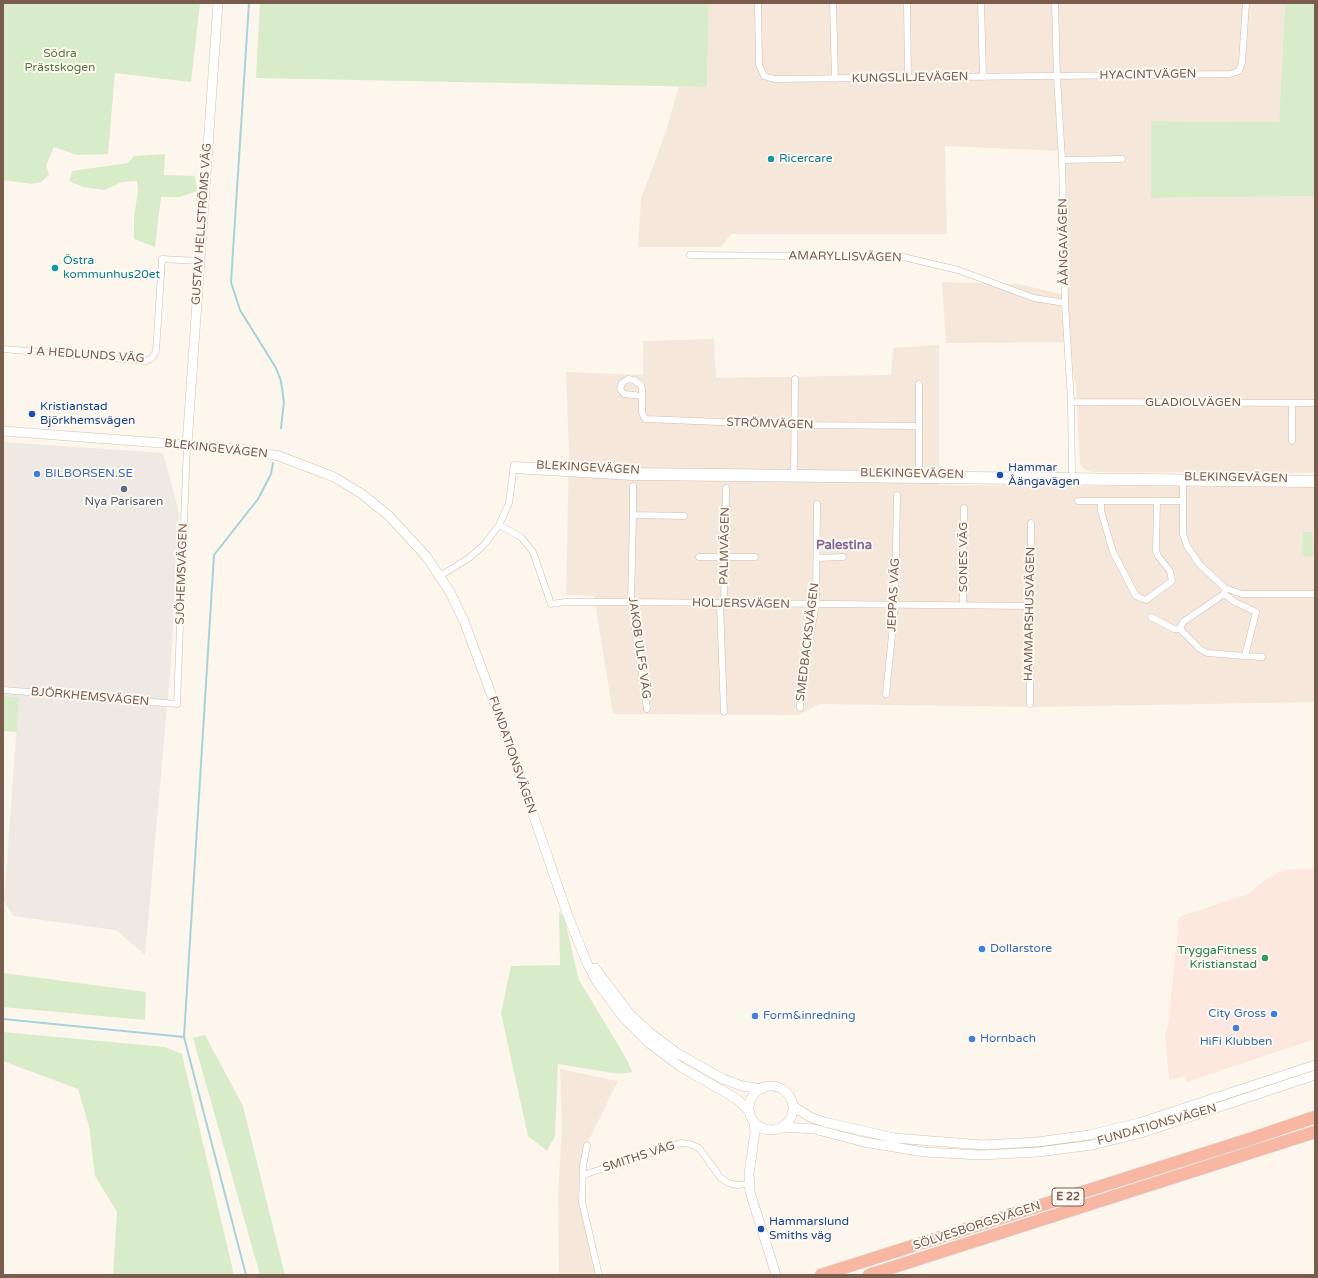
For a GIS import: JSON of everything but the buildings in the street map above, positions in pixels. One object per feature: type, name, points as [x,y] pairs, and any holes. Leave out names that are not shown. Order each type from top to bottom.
[{"type":"highway","name":"SÖLVESBORGSVÄGEN","points":[[821,1275],[1315,1117]]},
{"type":"highway","name":"SÖLVESBORGSVÄGEN","points":[[868,1275],[1315,1132]]},
{"type":"main road","name":"GUSTAV HELLSTRÖMS VÄG","points":[[186,445],[193,372],[199,261],[218,3]]},
{"type":"main road","name":"BLEKINGEVÄGEN","points":[[3,431],[241,449],[279,456],[334,477],[362,494],[389,516],[414,541],[440,576]]},
{"type":"main road","name":"FUNDATIONSVÄGEN","points":[[440,576],[457,607],[470,637],[576,937],[597,982],[623,1017],[650,1044],[676,1064],[737,1099],[750,1112]]},
{"type":"main road","name":"FUNDATIONSVÄGEN","points":[[576,937],[617,998],[649,1032],[677,1053],[712,1074],[742,1086],[762,1089]]},
{"type":"main road","name":"FUNDATIONSVÄGEN","points":[[793,1106],[824,1122],[894,1138],[951,1144],[983,1145],[1037,1142],[1089,1135],[1139,1123],[1315,1065]]},
{"type":"main road","name":"FUNDATIONSVÄGEN","points":[[782,1128],[814,1129],[864,1142],[924,1152],[981,1155],[1038,1152],[1092,1145],[1141,1133],[1315,1075]]},
{"type":"main road","points":[[752,1156],[762,1135],[769,1130],[782,1128],[791,1117],[793,1106],[790,1097],[782,1090],[771,1087],[762,1089],[756,1093],[751,1100],[750,1112],[754,1122],[755,1132],[752,1156],[749,1184],[752,1202],[776,1275]]},
{"type":"main road","points":[[754,1122],[769,1130]]},
{"type":"street","name":"KUNGSLILJEVÄGEN","points":[[758,3],[759,65],[764,76],[774,79],[1057,77]]},
{"type":"street","points":[[833,3],[835,79]]},
{"type":"street","points":[[907,3],[908,78]]},
{"type":"street","points":[[981,3],[983,77]]},
{"type":"street","name":"ÅÄNGAVÄGEN","points":[[1055,3],[1057,77],[1062,160],[1065,303],[1071,402],[1072,479]]},
{"type":"street","name":"HYACINTVÄGEN","points":[[1057,77],[1230,74],[1239,72],[1242,62],[1246,3]]},
{"type":"street","points":[[1062,160],[1122,159]]},
{"type":"street","name":"AMARYLLISVÄGEN","points":[[690,255],[902,257],[958,270],[1034,298],[1065,303]]},
{"type":"street","name":"J A HEDLUNDS VÄG","points":[[3,349],[146,361],[152,358],[156,351],[162,259],[199,261]]},
{"type":"street","points":[[794,476],[795,379]]},
{"type":"street","points":[[919,384],[919,466]]},
{"type":"street","name":"STRÖMVÄGEN","points":[[642,396],[642,413],[645,419],[794,425],[919,426]]},
{"type":"street","name":"GLADIOLVÄGEN","points":[[1071,402],[1315,403]]},
{"type":"street","points":[[1292,403],[1292,441]]},
{"type":"street","name":"SJÖHEMSVÄGEN","points":[[177,704],[186,445]]},
{"type":"street","name":"BLEKINGEVÄGEN","points":[[440,576],[469,558],[484,545],[499,525],[508,503],[514,467],[633,477],[794,476],[1183,480],[1315,479]]},
{"type":"street","points":[[1183,480],[1183,534],[1187,546],[1200,565],[1235,602],[1256,612],[1245,656]]},
{"type":"street","name":"BLEKINGEVÄGEN","points":[[1183,480],[1315,484]]},
{"type":"street","name":"JAKOB ULFS VÄG","points":[[633,486],[631,602],[647,709]]},
{"type":"street","name":"PALMVÄGEN","points":[[724,712],[722,604],[725,557],[726,488]]},
{"type":"street","name":"JEPPAS VÄG","points":[[886,694],[895,605],[897,495]]},
{"type":"street","points":[[1078,501],[1183,502]]},
{"type":"street","points":[[1101,501],[1101,510],[1113,552],[1136,596],[1146,600],[1171,583],[1173,579],[1170,570],[1158,556],[1156,551],[1157,501]]},
{"type":"street","name":"SMEDBACKSVÄGEN","points":[[800,708],[800,695],[816,604],[817,504]]},
{"type":"street","name":"SONES VÄG","points":[[963,605],[964,508]]},
{"type":"street","points":[[633,515],[684,516]]},
{"type":"street","name":"HAMMARSHUSVÄGEN","points":[[1030,704],[1031,523]]},
{"type":"street","name":"HOLJERSVÄGEN","points":[[499,525],[521,537],[533,552],[551,604],[566,602],[631,602],[1030,606]]},
{"type":"street","points":[[699,557],[755,557]]},
{"type":"street","points":[[817,558],[843,557]]},
{"type":"street","points":[[1180,629],[1183,622],[1225,591],[1242,594],[1315,594]]},
{"type":"street","points":[[1151,617],[1174,629],[1180,629]]},
{"type":"street","points":[[1180,629],[1182,633],[1207,653],[1262,657]]},
{"type":"street","name":"BJÖRKHEMSVÄGEN","points":[[3,690],[177,704]]},
{"type":"street","name":"SMITHS VÄG","points":[[583,1175],[680,1143],[690,1144],[699,1148],[720,1177],[728,1183],[737,1185],[749,1184]]},
{"type":"street","name":"SMITHS VÄG","points":[[587,1144],[583,1175],[582,1202],[598,1275]]},
{"type":"shaded area","points":[[709,3],[1285,3],[1279,122],[1151,121],[1152,198],[1315,196],[1315,473],[1091,472],[1084,469],[1080,464],[1076,385],[1065,342],[946,343],[942,282],[1018,284],[1065,295],[1063,151],[945,146],[947,234],[731,234],[721,247],[638,247],[641,199],[666,131],[679,86],[707,87]]},
{"type":"shaded area","points":[[714,339],[716,378],[891,375],[893,348],[939,345],[939,485],[1315,487],[1315,702],[1034,707],[819,704],[798,715],[613,714],[594,596],[566,595],[569,454],[566,372],[643,375],[643,341]]},
{"type":"shaded area","points":[[3,442],[163,453],[179,512],[171,662],[145,955],[116,930],[13,916],[4,901],[19,697],[3,696]]},
{"type":"shaded area","points":[[1315,868],[1315,1039],[1187,1082],[1185,1076],[1169,1080],[1165,1033],[1168,1026],[1179,917],[1250,893],[1265,880],[1279,872],[1294,869]]},
{"type":"shaded area","points":[[560,1069],[618,1081],[587,1144],[580,1169],[578,1195],[596,1275],[559,1275],[558,1194],[562,1127]]},
{"type":"green space","name":"Södra Prästskogen","points":[[3,3],[200,3],[191,82],[115,73],[108,154],[77,155],[54,147],[46,166],[49,175],[41,182],[32,184],[3,180]]},
{"type":"green space","points":[[260,3],[709,3],[707,87],[256,78]]},
{"type":"green space","points":[[1285,3],[1315,3],[1315,196],[1151,198],[1151,121],[1279,122]]},
{"type":"green space","points":[[165,154],[164,175],[195,176],[197,191],[180,197],[161,197],[155,247],[134,239],[134,217],[138,191],[137,181],[122,182],[104,190],[83,187],[69,181],[72,171],[128,163],[134,156]]},
{"type":"green space","points":[[1303,532],[1312,532],[1313,557],[1302,556]]},
{"type":"green space","points":[[3,696],[19,697],[17,732],[3,731]]},
{"type":"green space","points":[[559,912],[564,917],[579,980],[626,1058],[632,1072],[619,1074],[558,1064],[555,1136],[547,1151],[528,1136],[501,1013],[511,966],[560,965]]},
{"type":"green space","points":[[3,973],[146,992],[145,1020],[3,1007]]},
{"type":"green space","points":[[3,1032],[165,1047],[182,1054],[234,1275],[113,1275],[117,1212],[95,1176],[89,1126],[78,1089],[3,1061]]},
{"type":"green space","points":[[205,1035],[243,1106],[285,1275],[260,1275],[193,1038]]},
{"type":"waterway","points":[[249,3],[231,282],[240,310],[276,368],[281,381],[284,402],[281,428]]},
{"type":"waterway","points":[[246,1275],[184,1037],[214,555],[258,499],[271,474],[273,463]]},
{"type":"waterway","points":[[3,1019],[184,1037]]},
{"type":"place","name":"Ricercare","points":[[771,159]]},
{"type":"place","name":"Östra kommunhus20et","points":[[55,268]]},
{"type":"place","name":"Kristianstad Björkhemsvägen","points":[[32,414]]},
{"type":"place","name":"BILBORSEN.SE","points":[[37,474]]},
{"type":"place","name":"Hammar Åängavägen","points":[[1000,475]]},
{"type":"place","name":"Nya Parisaren","points":[[124,489]]},
{"type":"place","name":"Dollarstore","points":[[982,949]]},
{"type":"place","name":"TryggaFitness Kristianstad","points":[[1265,958]]},
{"type":"place","name":"City Gross","points":[[1274,1014]]},
{"type":"place","name":"Form&inredning","points":[[755,1016]]},
{"type":"place","name":"HiFi Klubben","points":[[1236,1028]]},
{"type":"place","name":"Hornbach","points":[[972,1039]]},
{"type":"place","name":"Hammarslund Smiths väg","points":[[761,1229]]},
{"type":"district","name":"Palestina","points":[[844,546]]}]
